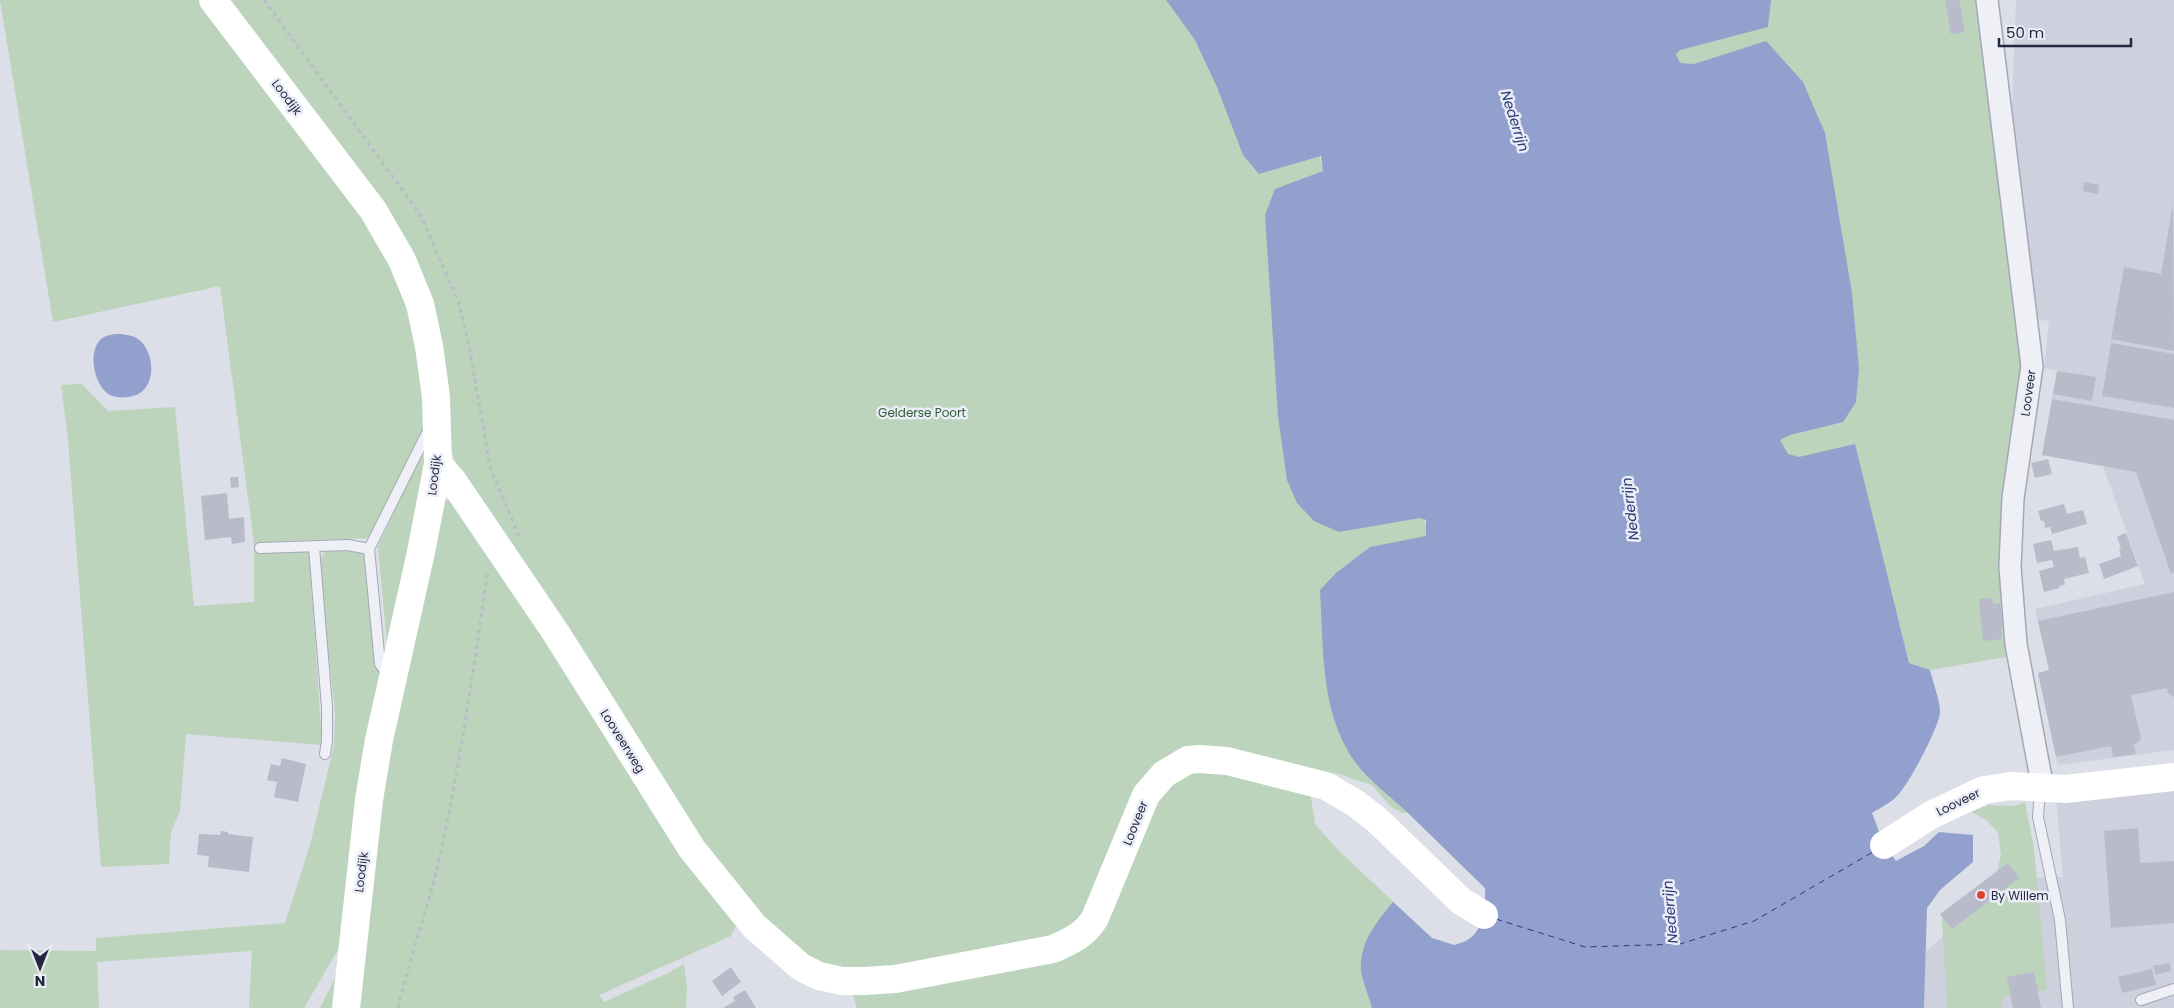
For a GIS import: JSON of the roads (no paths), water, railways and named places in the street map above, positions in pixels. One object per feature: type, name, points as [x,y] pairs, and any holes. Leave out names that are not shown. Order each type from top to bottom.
[{"type":"street","name":"Loodijk","points":[[213,0],[372,210],[402,260],[420,304],[429,346],[436,414],[438,464],[421,552],[378,740],[369,800],[346,1008]]},
{"type":"street","name":"Looveer","points":[[1986,0],[2032,366],[2013,498],[2010,567],[2016,644],[2041,778],[2040,786]]},
{"type":"street","name":"Looveerweg","points":[[438,464],[453,481],[556,633],[692,849],[754,926],[801,966],[819,976],[842,981]]},
{"type":"street","name":"Looveer","points":[[842,981],[895,979],[1053,949],[1077,938],[1089,929],[1095,918],[1146,795],[1164,774],[1188,760],[1227,761],[1326,786],[1355,803],[1377,820],[1460,901],[1484,915]]},
{"type":"street","name":"Looveer","points":[[1884,845],[1931,815],[1984,790],[2012,786],[2040,786],[2065,789],[2174,777]]},
{"type":"lane","points":[[392,680],[380,664],[370,549],[436,414]]},
{"type":"lane","points":[[260,548],[348,545],[370,549]]},
{"type":"lane","points":[[314,546],[327,708],[328,729],[325,754]]},
{"type":"lane","points":[[2040,786],[2038,817],[2060,920],[2068,1008]]},
{"type":"lane","points":[[2141,1000],[2174,989]]},
{"type":"water","name":"Nederrijn","points":[[1166,0],[1771,0],[1768,27],[1680,50],[1676,54],[1680,63],[1694,64],[1766,41],[1803,82],[1825,133],[1852,293],[1859,369],[1856,402],[1843,422],[1790,435],[1780,440],[1788,454],[1799,457],[1855,444],[1909,663],[1930,670],[1938,697],[1940,712],[1938,720],[1914,771],[1895,798],[1872,813],[1884,845],[1896,861],[1924,846],[1939,832],[1973,835],[1973,862],[1940,890],[1927,908],[1924,1008],[1372,1008],[1363,980],[1361,961],[1370,934],[1393,902],[1432,938],[1454,945],[1466,941],[1478,930],[1483,916],[1485,901],[1485,888],[1408,813],[1377,786],[1351,757],[1338,730],[1328,696],[1320,590],[1336,573],[1370,547],[1426,536],[1426,520],[1420,518],[1339,532],[1314,521],[1297,503],[1287,480],[1278,416],[1265,215],[1275,189],[1323,171],[1321,156],[1259,174],[1243,155],[1217,87],[1195,40]]},
{"type":"water","points":[[120,334],[138,339],[144,345],[151,361],[150,379],[146,386],[141,392],[128,397],[112,396],[104,391],[96,377],[94,368],[94,352],[101,339],[110,335]]},
{"type":"place","name":"By Willem","points":[[1981,895]]},
{"type":"park label","name":"Gelderse Poort","points":[[922,412]]}]
